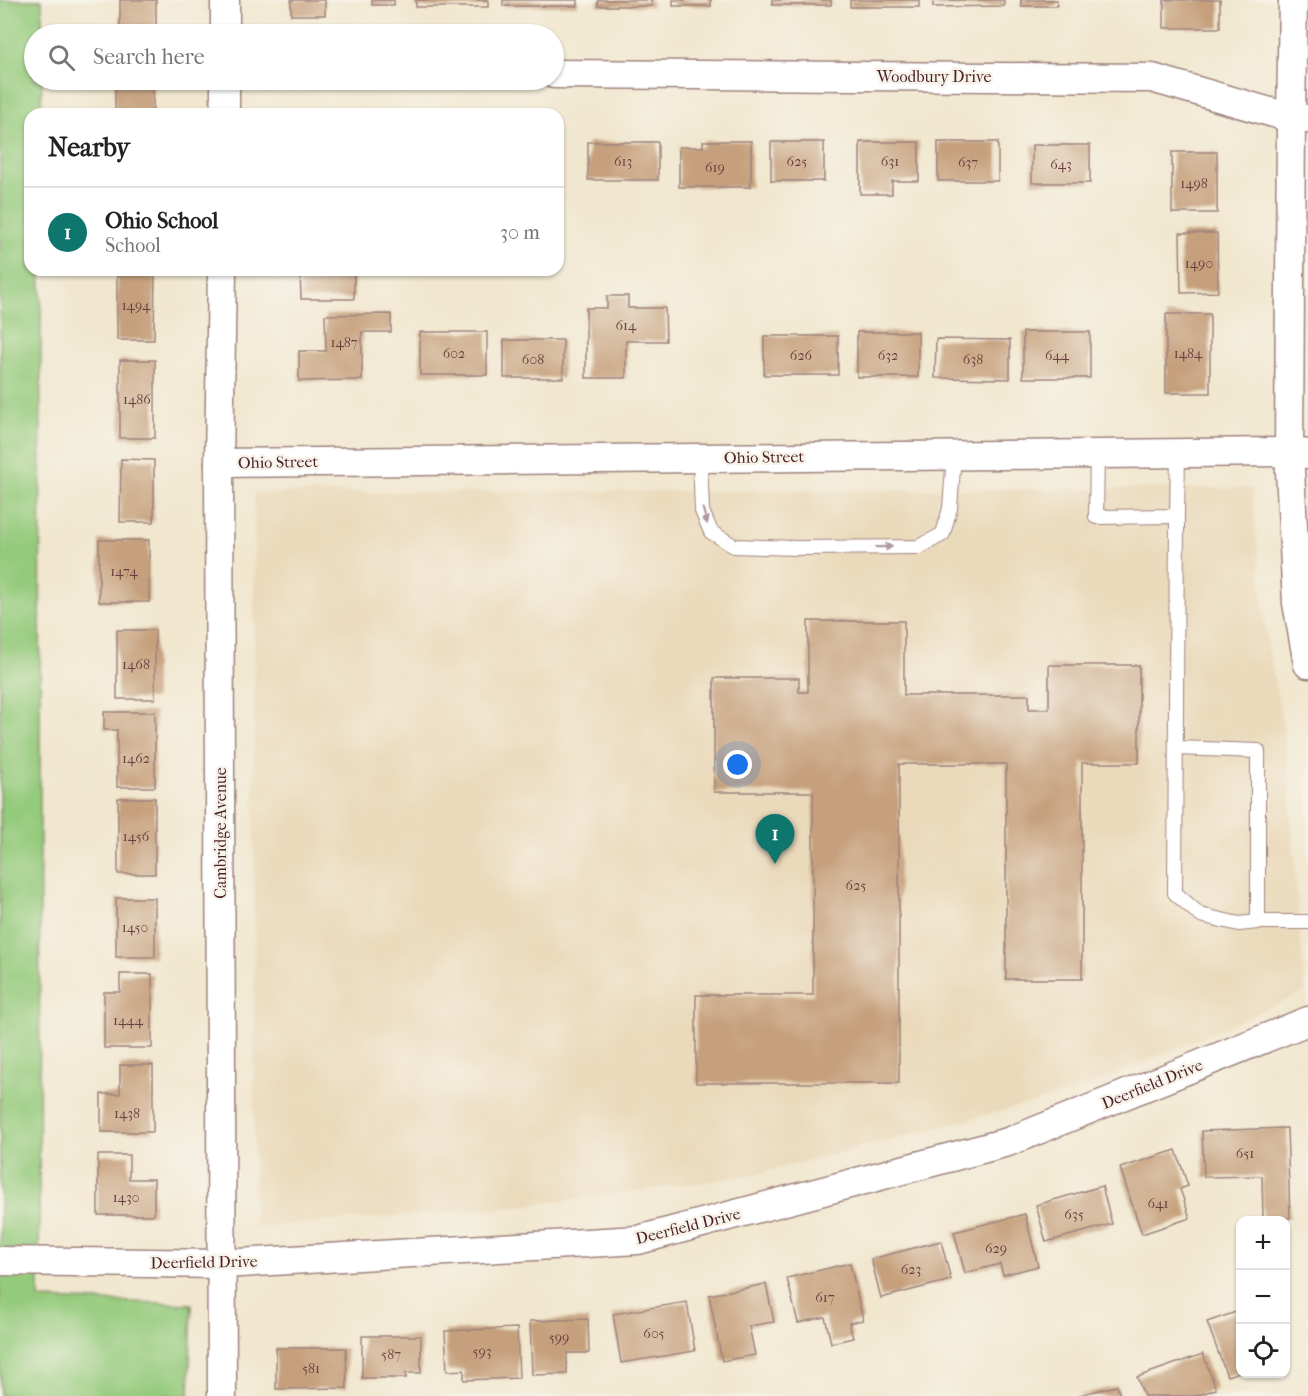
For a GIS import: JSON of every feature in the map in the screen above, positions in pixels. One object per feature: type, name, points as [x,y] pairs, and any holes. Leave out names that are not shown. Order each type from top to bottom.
[{"type":"street","points":[[225,0],[225,24]]},
{"type":"street","points":[[1293,0],[1299,118],[1297,603],[1308,664]]},
{"type":"street","name":"Woodbury Drive","points":[[564,74],[1152,78],[1299,118]]},
{"type":"street","points":[[225,90],[225,108]]},
{"type":"street","name":"Cambridge Avenue","points":[[222,276],[219,463],[222,1396]]},
{"type":"street","name":"Ohio Street","points":[[219,463],[1299,453]]},
{"type":"street","name":"Deerfield Drive","points":[[0,1261],[222,1264],[638,1240],[1008,1142],[1308,1021]]},
{"type":"lane","points":[[1178,453],[1175,892],[1200,915],[1239,924],[1308,922]]},
{"type":"lane","points":[[1097,454],[1096,517],[1177,516]]},
{"type":"lane","points":[[700,458],[702,511],[711,532],[734,546],[919,547],[943,534],[950,508],[954,455]]},
{"type":"lane","points":[[1176,748],[1258,751],[1258,922]]},
{"type":"shaded area","points":[[1252,488],[1267,641],[1285,736],[1305,992],[1076,1092],[749,1176],[499,1209],[254,1227],[254,493]]},
{"type":"green space","points":[[0,0],[42,0],[42,24],[24,24],[24,90],[42,90],[41,108],[24,108],[24,276],[41,276],[39,1299],[192,1304],[189,1396],[0,1396]]},
{"type":"building","points":[[120,0],[156,0],[156,24],[120,24]]},
{"type":"building","points":[[291,0],[325,0],[325,15],[291,15]]},
{"type":"building","points":[[372,0],[394,0],[394,5],[372,5]]},
{"type":"building","points":[[416,0],[488,0],[488,7],[416,7]]},
{"type":"building","points":[[503,0],[578,0],[578,6],[503,6]]},
{"type":"building","points":[[598,0],[652,0],[652,6],[598,6]]},
{"type":"building","points":[[673,0],[711,0],[711,6],[673,6]]},
{"type":"building","points":[[772,0],[831,0],[831,5],[772,5]]},
{"type":"building","points":[[850,0],[919,0],[919,7],[850,7]]},
{"type":"building","points":[[933,0],[1004,0],[1004,6],[933,7]]},
{"type":"building","points":[[1021,0],[1057,0],[1057,6],[1021,6]]},
{"type":"building","points":[[1164,0],[1220,0],[1220,28],[1164,28]]},
{"type":"building","points":[[115,90],[153,90],[153,108],[115,108]]},
{"type":"building","points":[[703,141],[751,141],[751,187],[679,187],[679,147],[703,147]]},
{"type":"building","points":[[588,142],[658,142],[658,180],[588,180]]},
{"type":"building","points":[[771,142],[824,142],[824,181],[771,181]]},
{"type":"building","points":[[860,142],[919,142],[919,181],[892,181],[892,194],[860,194]]},
{"type":"building","points":[[938,142],[998,142],[998,181],[938,181]]},
{"type":"building","points":[[1032,145],[1090,145],[1090,183],[1032,183]]},
{"type":"building","points":[[1172,152],[1217,152],[1217,213],[1172,213]]},
{"type":"building","points":[[1180,233],[1217,233],[1218,292],[1181,293]]},
{"type":"building","points":[[117,276],[155,276],[154,340],[117,340]]},
{"type":"building","points":[[300,276],[354,276],[354,299],[301,299]]},
{"type":"building","points":[[607,296],[628,296],[628,308],[665,308],[666,341],[626,341],[626,378],[586,378],[586,308],[607,308]]},
{"type":"building","points":[[391,314],[391,332],[362,332],[362,380],[299,381],[299,351],[326,351],[325,315]]},
{"type":"building","points":[[1166,314],[1210,314],[1210,393],[1166,393]]},
{"type":"building","points":[[420,332],[487,332],[487,375],[420,375]]},
{"type":"building","points":[[857,332],[918,332],[918,377],[857,377]]},
{"type":"building","points":[[1023,332],[1090,332],[1090,378],[1023,378]]},
{"type":"building","points":[[764,336],[838,336],[838,375],[764,375]]},
{"type":"building","points":[[936,339],[1010,340],[1010,379],[935,378]]},
{"type":"building","points":[[504,340],[563,340],[563,378],[504,378]]},
{"type":"building","points":[[120,360],[155,360],[155,438],[120,438]]},
{"type":"building","points":[[121,459],[154,460],[154,522],[120,522]]},
{"type":"building","points":[[99,540],[149,540],[149,602],[99,602]]},
{"type":"building","points":[[808,621],[904,621],[904,695],[1029,695],[1029,709],[1049,709],[1049,665],[1139,665],[1139,763],[1082,763],[1082,979],[1006,979],[1006,764],[899,764],[899,1083],[696,1083],[696,995],[813,995],[813,792],[714,792],[714,678],[799,678],[799,692],[808,692]]},
{"type":"building","points":[[117,630],[155,630],[155,699],[117,699]]},
{"type":"building","points":[[104,712],[155,712],[155,787],[117,787],[117,730],[104,730]]},
{"type":"building","points":[[118,798],[155,798],[155,874],[118,874]]},
{"type":"building","points":[[116,898],[155,898],[155,957],[116,957]]},
{"type":"building","points":[[120,974],[152,974],[152,1048],[104,1048],[104,992],[120,992]]},
{"type":"building","points":[[120,1065],[153,1065],[153,1132],[101,1132],[101,1094],[120,1094]]},
{"type":"building","points":[[1287,1128],[1290,1216],[1263,1216],[1262,1176],[1204,1177],[1202,1131]]},
{"type":"building","points":[[1176,1150],[1188,1186],[1180,1189],[1190,1218],[1142,1234],[1120,1168]]},
{"type":"building","points":[[98,1155],[129,1155],[129,1179],[154,1179],[154,1215],[98,1215]]},
{"type":"building","points":[[1102,1186],[1112,1224],[1046,1242],[1036,1205]]},
{"type":"building","points":[[1025,1214],[1038,1266],[1003,1275],[1000,1264],[965,1273],[954,1232]]},
{"type":"building","points":[[941,1241],[951,1280],[881,1298],[871,1259]]},
{"type":"building","points":[[850,1263],[863,1320],[849,1323],[853,1338],[831,1343],[825,1317],[798,1323],[787,1278]]},
{"type":"building","points":[[766,1284],[774,1322],[749,1326],[755,1355],[722,1361],[709,1295]]},
{"type":"building","points":[[687,1302],[695,1351],[621,1363],[613,1314]]},
{"type":"building","points":[[1236,1312],[1236,1373],[1227,1376],[1207,1322]]},
{"type":"building","points":[[588,1319],[589,1353],[567,1353],[567,1374],[532,1375],[530,1321]]},
{"type":"building","points":[[517,1328],[519,1378],[464,1380],[464,1370],[447,1371],[445,1331]]},
{"type":"building","points":[[362,1336],[421,1336],[421,1373],[406,1373],[406,1378],[362,1378]]},
{"type":"building","points":[[276,1348],[346,1348],[347,1388],[276,1389]]},
{"type":"building","points":[[1203,1354],[1216,1389],[1196,1396],[1144,1396],[1137,1377]]},
{"type":"building","points":[[1117,1386],[1120,1396],[1079,1396],[1079,1395]]},
{"type":"place","name":"Ohio School","points":[[775,864]]}]
